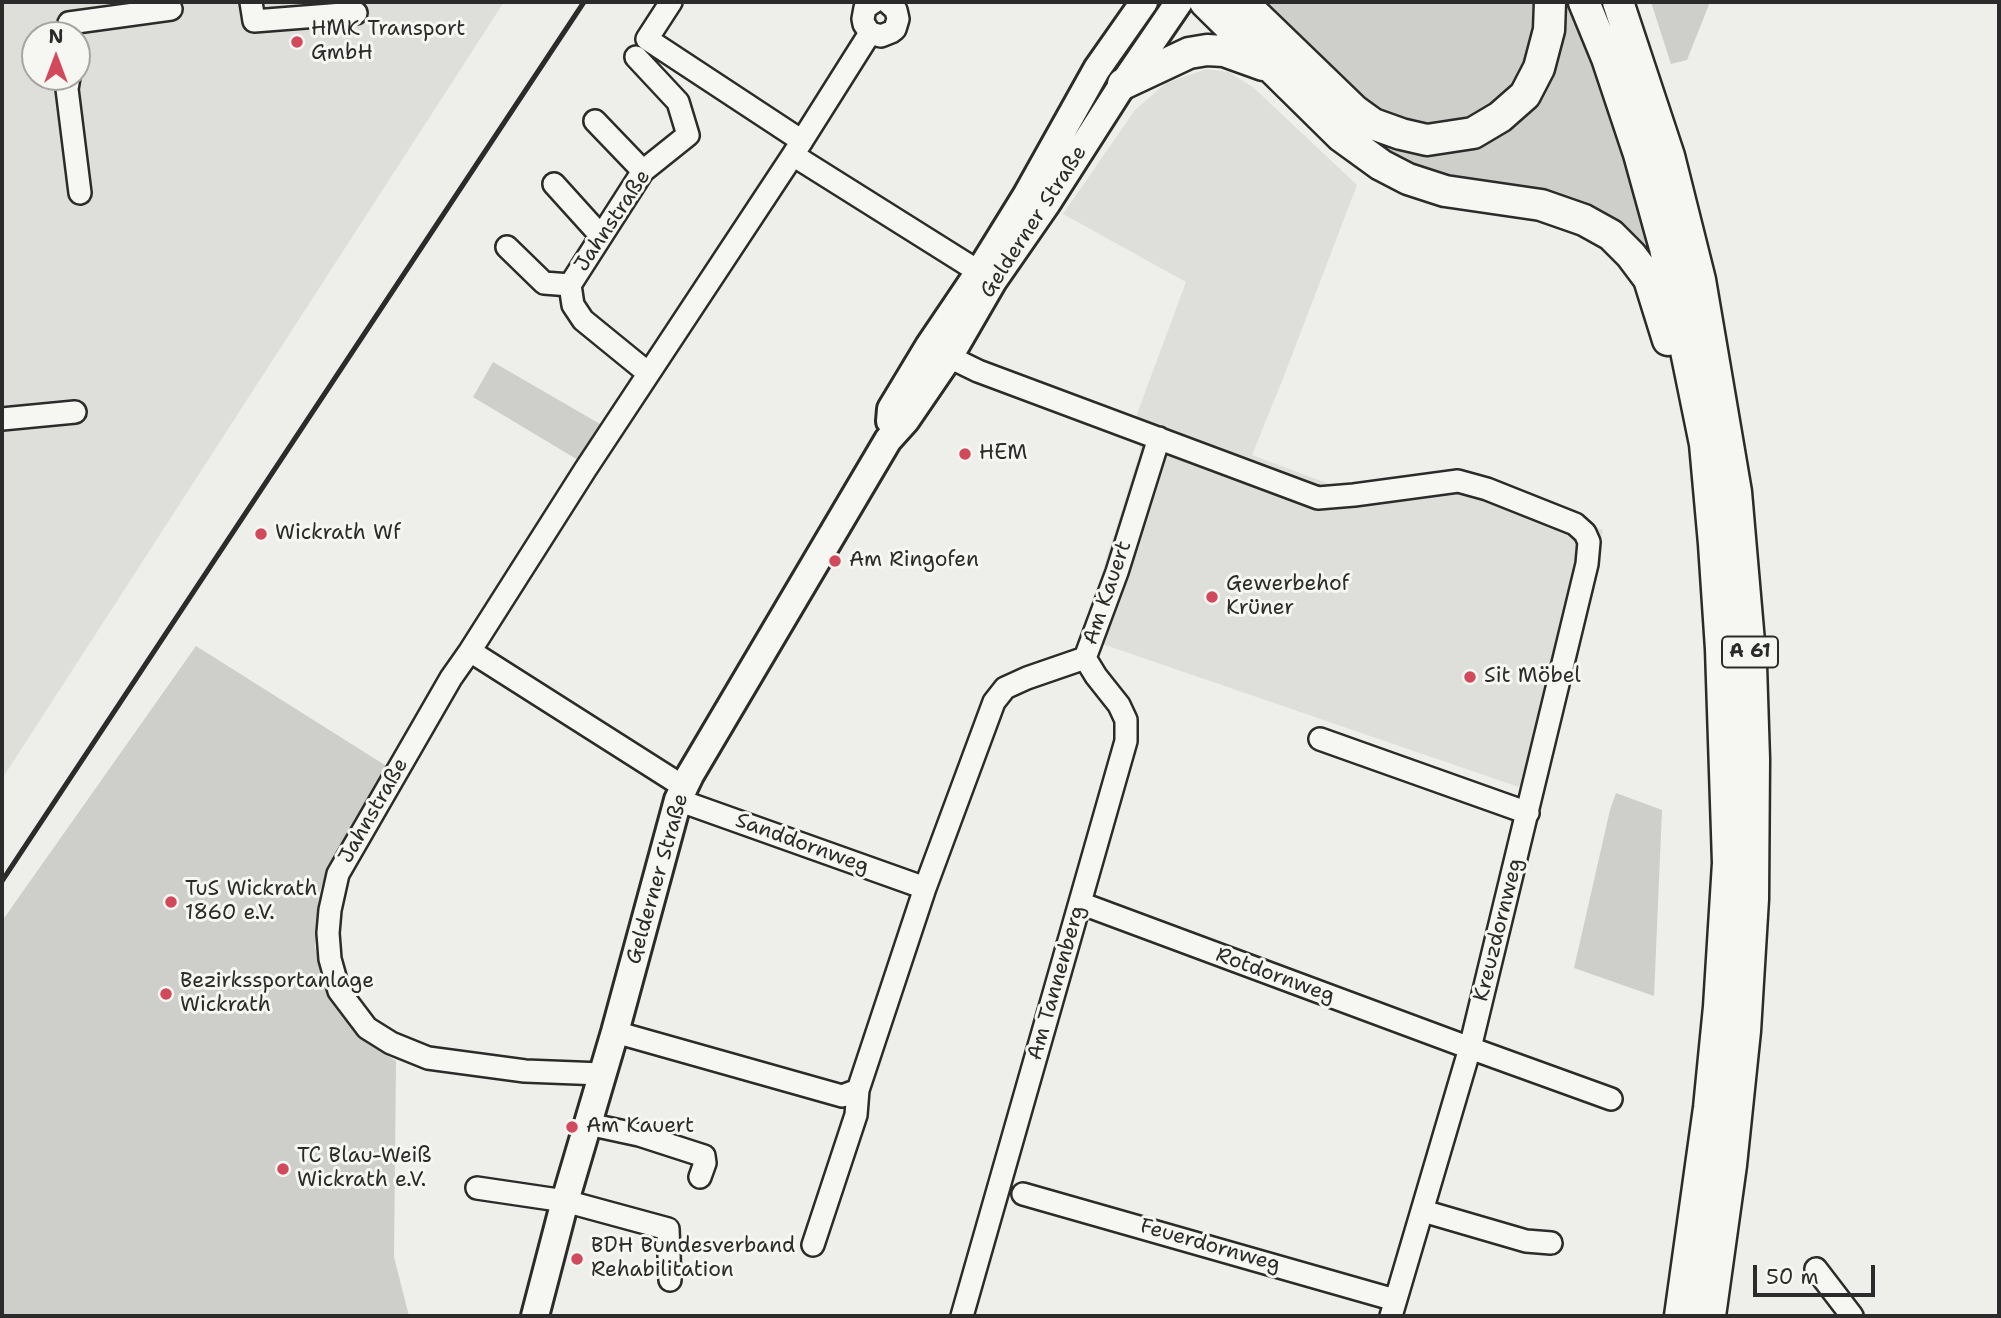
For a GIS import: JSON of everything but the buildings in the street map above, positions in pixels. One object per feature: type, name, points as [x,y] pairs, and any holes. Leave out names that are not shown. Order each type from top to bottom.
[{"type":"highway","points":[[1205,2],[1341,136],[1381,165],[1408,179],[1445,191],[1541,205],[1584,220],[1611,235],[1631,255],[1648,279],[1705,444]]},
{"type":"highway","points":[[1242,2],[1355,111],[1373,124],[1427,140],[1473,133],[1500,117],[1525,95],[1539,68],[1549,30],[1550,2]]},
{"type":"highway","name":"A 61","points":[[1584,2],[1607,58],[1631,130],[1665,248],[1705,444],[1714,544],[1721,649],[1728,863],[1719,1007],[1709,1108],[1680,1316]]},
{"type":"highway","name":"A 61","points":[[1618,2],[1669,156],[1700,280],[1736,492],[1751,665],[1754,899],[1745,1031],[1731,1165],[1710,1316]]},
{"type":"highway","points":[[1123,84],[1189,53],[1207,50],[1224,51],[1254,61],[1275,72]]},
{"type":"main road","name":"Gelderner Straße","points":[[535,1316],[681,794],[887,440],[906,420],[939,351],[986,277],[1026,196],[1097,69],[1144,2]]},
{"type":"main road","name":"Gelderner Straße","points":[[986,277],[1047,203],[1179,2]]},
{"type":"street","points":[[251,2],[254,21],[356,13]]},
{"type":"street","points":[[671,2],[647,39],[798,148],[986,277]]},
{"type":"street","name":"Jahnstraße","points":[[602,1074],[525,1071],[429,1058],[391,1043],[367,1028],[339,991],[330,959],[330,910],[338,874],[451,678],[546,528],[798,148],[870,33],[863,19],[865,8],[874,2]]},
{"type":"street","points":[[870,33],[881,36],[895,29],[898,15],[894,6],[887,2]]},
{"type":"street","points":[[69,20],[171,9]]},
{"type":"street","name":"Jahnstraße","points":[[636,57],[678,102],[688,135],[643,171],[570,285],[573,305],[583,320],[648,373]]},
{"type":"street","points":[[67,91],[80,193]]},
{"type":"street","points":[[595,121],[643,171]]},
{"type":"street","points":[[554,184],[601,236]]},
{"type":"street","points":[[507,247],[544,283],[570,285]]},
{"type":"street","points":[[939,351],[978,371],[1159,438]]},
{"type":"street","points":[[2,419],[75,412]]},
{"type":"street","name":"Kreuzdornweg","points":[[1159,438],[1318,498],[1458,481],[1487,489],[1575,524],[1585,533],[1589,542],[1587,565],[1470,1048],[1393,1308]]},
{"type":"street","name":"Am Kauert","points":[[813,1245],[856,1115],[858,1090],[925,888],[994,702],[1005,688],[1085,658],[1117,572],[1159,438]]},
{"type":"street","points":[[470,651],[681,794]]},
{"type":"street","name":"Am Tannenberg","points":[[962,1316],[1126,741],[1126,720],[1119,705],[1085,658]]},
{"type":"street","points":[[1320,739],[1528,813]]},
{"type":"street","name":"Sanddornweg","points":[[681,794],[925,888]]},
{"type":"street","name":"Rotdornweg","points":[[1080,903],[1470,1048]]},
{"type":"street","points":[[615,1032],[842,1096],[858,1090]]},
{"type":"street","points":[[1470,1048],[1611,1098]]},
{"type":"street","points":[[588,1124],[639,1135],[704,1156],[705,1163],[700,1177]]},
{"type":"street","points":[[477,1188],[565,1201],[668,1229],[670,1280]]},
{"type":"street","name":"Feuerdornweg","points":[[1023,1194],[1393,1308]]},
{"type":"street","points":[[1423,1211],[1526,1241],[1551,1242]]},
{"type":"street","points":[[1816,1269],[1852,1316]]},
{"type":"shaded area","points":[[2,2],[504,2],[2,779]]},
{"type":"shaded area","points":[[1264,2],[1537,2],[1534,47],[1514,90],[1478,117],[1447,128],[1416,128],[1372,111],[1347,82]]},
{"type":"shaded area","points":[[1557,2],[1571,2],[1613,115],[1656,275],[1642,256],[1389,164],[1323,100],[1381,140],[1498,130]]},
{"type":"shaded area","points":[[1651,2],[1710,2],[1687,60],[1671,64]]},
{"type":"shaded area","points":[[1206,69],[1229,72],[1254,88],[1357,185],[1252,455],[1348,491],[1460,475],[1603,530],[1539,794],[1082,637],[1140,452],[1137,414],[1186,282],[1063,214],[1135,110],[1166,83]]},
{"type":"shaded area","points":[[493,362],[600,424],[578,460],[473,397]]},
{"type":"shaded area","name":"Bezirkssportanlage Wickrath","points":[[196,646],[388,767],[331,862],[319,893],[315,946],[322,978],[337,1009],[371,1045],[396,1061],[394,1257],[409,1316],[2,1316],[2,921]]},
{"type":"shaded area","points":[[1616,793],[1662,810],[1654,996],[1574,968]]},
{"type":"railway","points":[[2,881],[584,2]]},
{"type":"place","name":"HMK Transport GmbH","points":[[297,42]]},
{"type":"place","name":"HEM","points":[[965,454]]},
{"type":"place","name":"Wickrath Wf","points":[[261,534]]},
{"type":"place","name":"Am Ringofen","points":[[835,561]]},
{"type":"place","name":"Gewerbehof Krüner","points":[[1212,597]]},
{"type":"place","name":"Sit Möbel","points":[[1470,677]]},
{"type":"place","name":"TuS Wickrath 1860 e.V.","points":[[171,902]]},
{"type":"place","name":"Bezirkssportanlage Wickrath","points":[[166,994]]},
{"type":"place","name":"Am Kauert","points":[[572,1127]]},
{"type":"place","name":"TC Blau-Weiß Wickrath e.V.","points":[[283,1169]]},
{"type":"place","name":"BDH Bundesverband Rehabilitation","points":[[577,1259]]}]
